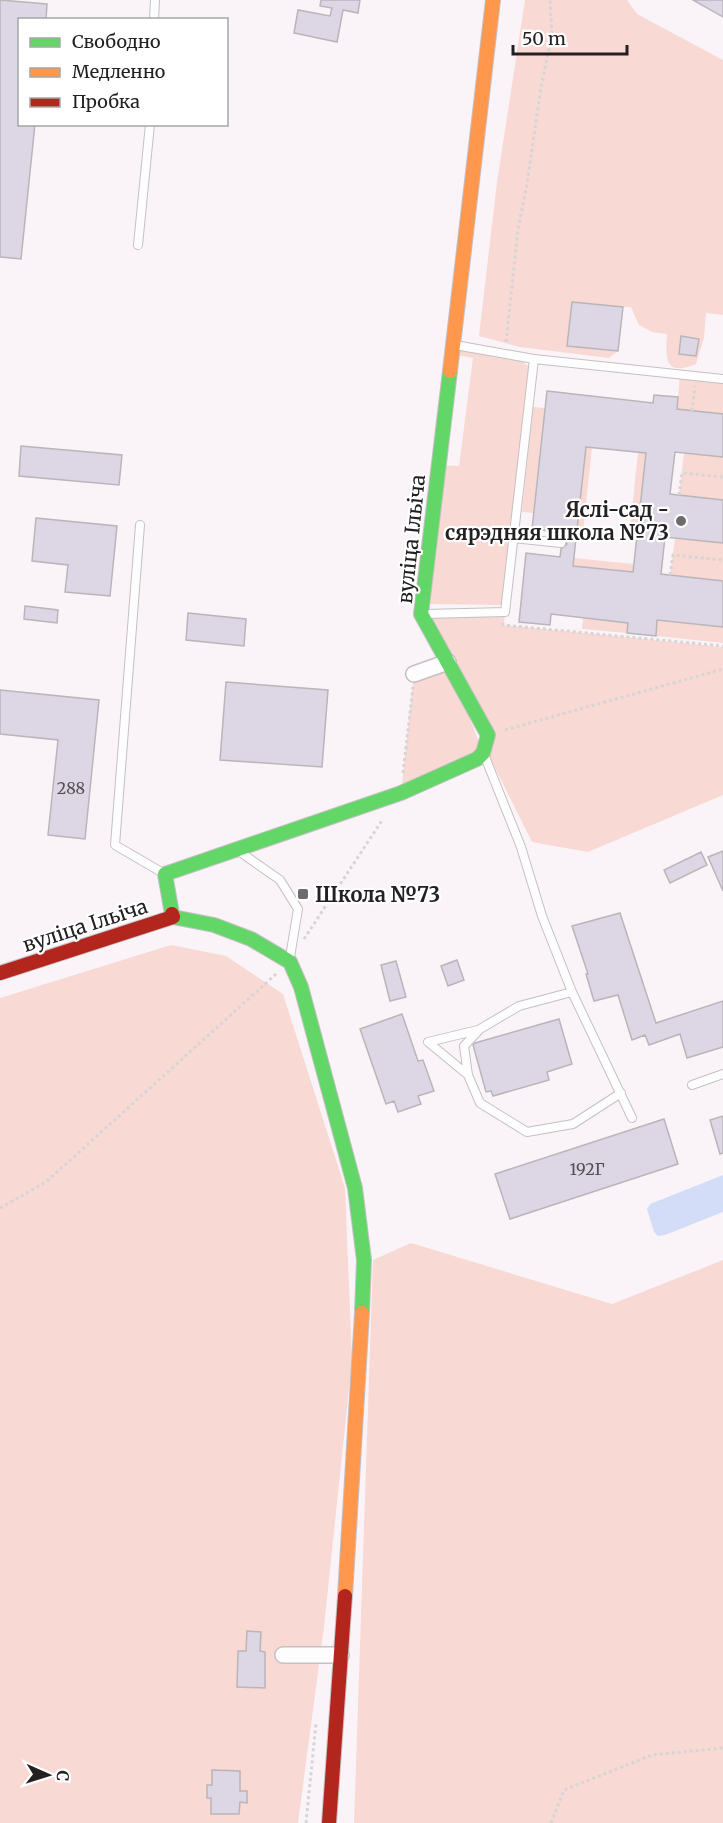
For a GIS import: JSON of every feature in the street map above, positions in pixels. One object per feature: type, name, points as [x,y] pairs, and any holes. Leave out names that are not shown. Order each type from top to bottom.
[{"type":"street","name":"вуліца Ільіча","points":[[488,735],[421,614],[493,0]]},
{"type":"street","points":[[414,674],[448,662]]},
{"type":"street","points":[[483,753],[488,735]]},
{"type":"street","name":"вуліца Ільіча","points":[[0,973],[173,917],[165,874],[400,793],[477,759],[483,753]]},
{"type":"street","points":[[173,917],[214,925],[251,939],[290,962],[301,987],[355,1188],[364,1260],[361,1359],[329,1823]]},
{"type":"street","points":[[283,1655],[341,1655]]},
{"type":"lane","points":[[154,18],[155,0]]},
{"type":"lane","points":[[138,245],[150,126]]},
{"type":"lane","points":[[452,345],[534,359],[723,379]]},
{"type":"lane","points":[[421,614],[505,612],[534,359]]},
{"type":"lane","points":[[140,525],[115,845],[165,874]]},
{"type":"lane","points":[[513,538],[561,543]]},
{"type":"lane","points":[[483,753],[521,847],[542,916],[572,992],[632,1118]]},
{"type":"lane","points":[[237,850],[280,880],[298,909],[290,962]]},
{"type":"lane","points":[[572,992],[519,1006],[480,1029],[464,1046],[468,1075],[480,1103],[527,1132],[573,1124],[621,1093]]},
{"type":"lane","points":[[468,1075],[428,1042],[480,1029]]},
{"type":"lane","points":[[692,1085],[723,1074]]},
{"type":"path","points":[[506,343],[518,229],[541,87],[552,35],[550,0]]},
{"type":"path","points":[[692,411],[696,376]]},
{"type":"path","points":[[679,495],[682,473],[723,477]]},
{"type":"path","points":[[670,575],[673,555],[723,560]]},
{"type":"path","points":[[505,612],[503,625],[723,646]]},
{"type":"path","points":[[488,735],[723,669]]},
{"type":"path","points":[[0,1208],[46,1182],[290,962]]},
{"type":"path","points":[[306,1823],[317,1712]]},
{"type":"path","points":[[550,1823],[564,1790],[652,1755],[723,1748]]},
{"type":"shaded area","points":[[525,0],[627,0],[637,14],[723,60],[723,315],[706,313],[704,338],[696,364],[673,367],[667,358],[667,334],[652,332],[639,325],[631,307],[623,307],[618,351],[609,358],[520,347],[479,336],[497,182]]},
{"type":"shaded area","points":[[452,345],[520,357],[526,365],[534,366],[505,605],[422,604],[438,465],[459,466],[473,358],[451,354]]},
{"type":"shaded area","points":[[680,375],[723,379],[723,414],[677,409]]},
{"type":"shaded area","points":[[533,407],[545,408],[533,513],[522,512]]},
{"type":"shaded area","points":[[586,447],[592,447],[583,533],[577,532]]},
{"type":"shaded area","points":[[638,452],[646,453],[637,540],[629,539]]},
{"type":"shaded area","points":[[684,453],[723,457],[723,500],[679,495]]},
{"type":"shaded area","points":[[675,538],[723,543],[723,581],[670,575]]},
{"type":"shaded area","points":[[574,558],[634,564],[633,572],[573,566]]},
{"type":"shaded area","points":[[505,612],[504,625],[723,647],[723,795],[588,852],[532,842],[488,754],[429,614]]},
{"type":"shaded area","points":[[583,618],[628,623],[627,633],[582,629]]},
{"type":"shaded area","points":[[657,620],[723,627],[723,643],[656,636]]},
{"type":"shaded area","points":[[451,669],[483,753],[401,793],[413,682]]},
{"type":"shaded area","points":[[171,945],[226,956],[283,994],[345,1188],[352,1360],[324,1627],[298,1823],[0,1823],[0,998]]},
{"type":"shaded area","points":[[411,1243],[612,1304],[723,1260],[723,1823],[354,1823],[373,1260]]},
{"type":"water","points":[[723,1175],[723,1212],[665,1235],[658,1236],[654,1232],[647,1209],[650,1204]]},
{"type":"building","points":[[0,0],[47,4],[46,18],[18,18],[18,126],[35,126],[21,259],[0,257]]},
{"type":"building","points":[[321,0],[360,0],[358,13],[343,10],[337,42],[294,33],[298,10],[330,16],[332,8],[320,6]]},
{"type":"building","points":[[693,0],[723,0],[723,17]]},
{"type":"building","points":[[572,302],[623,307],[618,351],[567,346]]},
{"type":"building","points":[[681,336],[699,339],[696,356],[679,354]]},
{"type":"building","name":"Яслі-сад - сярэдняя школа №73","points":[[547,391],[653,403],[654,395],[678,397],[677,409],[723,414],[723,457],[675,452],[670,494],[723,500],[723,543],[665,537],[661,574],[723,581],[723,627],[657,620],[656,636],[627,633],[628,623],[551,614],[550,625],[519,622],[526,553],[560,557],[561,549],[567,544],[562,537],[562,532],[532,529]],"holes":[[[586,447],[646,453],[633,572],[573,566]]]},
{"type":"building","points":[[21,446],[122,455],[119,485],[19,476]]},
{"type":"building","points":[[36,518],[117,526],[110,596],[65,592],[68,565],[32,561]]},
{"type":"building","points":[[25,606],[58,610],[57,623],[24,619]]},
{"type":"building","points":[[188,613],[246,619],[244,646],[186,640]]},
{"type":"building","points":[[226,682],[328,690],[322,767],[220,760]]},
{"type":"building","points":[[0,690],[99,700],[85,839],[48,835],[58,740],[0,734]]},
{"type":"building","points":[[723,851],[723,891],[708,857]]},
{"type":"building","points":[[701,852],[707,865],[670,883],[664,870]]},
{"type":"building","points":[[620,913],[656,1023],[723,1001],[723,1047],[687,1058],[680,1034],[649,1045],[645,1035],[632,1040],[618,995],[594,1001],[586,974],[588,974],[572,926]]},
{"type":"building","points":[[457,960],[464,980],[448,986],[441,966]]},
{"type":"building","points":[[396,961],[406,997],[390,1001],[381,965]]},
{"type":"building","points":[[402,1014],[418,1061],[423,1060],[434,1091],[418,1096],[421,1104],[398,1112],[394,1101],[386,1104],[360,1029]]},
{"type":"building","points":[[559,1019],[572,1064],[547,1072],[549,1080],[493,1096],[491,1091],[486,1092],[473,1045],[475,1043]]},
{"type":"building","points":[[723,1116],[723,1153],[720,1154],[710,1120]]},
{"type":"building","points":[[664,1119],[678,1164],[510,1219],[495,1174]]},
{"type":"building","points":[[247,1631],[261,1632],[260,1651],[265,1652],[265,1688],[237,1687],[238,1651],[246,1651]]},
{"type":"building","points":[[212,1770],[240,1771],[240,1791],[247,1791],[247,1803],[240,1802],[239,1814],[211,1814],[211,1798],[207,1798],[207,1785],[212,1785]]},
{"type":"traffic: fast","points":[[172,914],[165,874],[401,793],[477,759],[483,753],[488,735],[421,614],[450,371]]},
{"type":"traffic: fast","points":[[173,917],[214,925],[251,939],[290,962],[301,987],[355,1188],[364,1260],[362,1313]]},
{"type":"traffic: slow","points":[[450,371],[493,0]]},
{"type":"traffic: slow","points":[[345,1596],[362,1313]]},
{"type":"traffic: jam","points":[[0,973],[173,917],[172,914]]},
{"type":"traffic: jam","points":[[329,1823],[345,1596]]},
{"type":"place","name":"Яслі-сад - сярэдняя школа №73","points":[[681,521]]},
{"type":"place","name":"Школа №73","points":[[303,894]]}]
